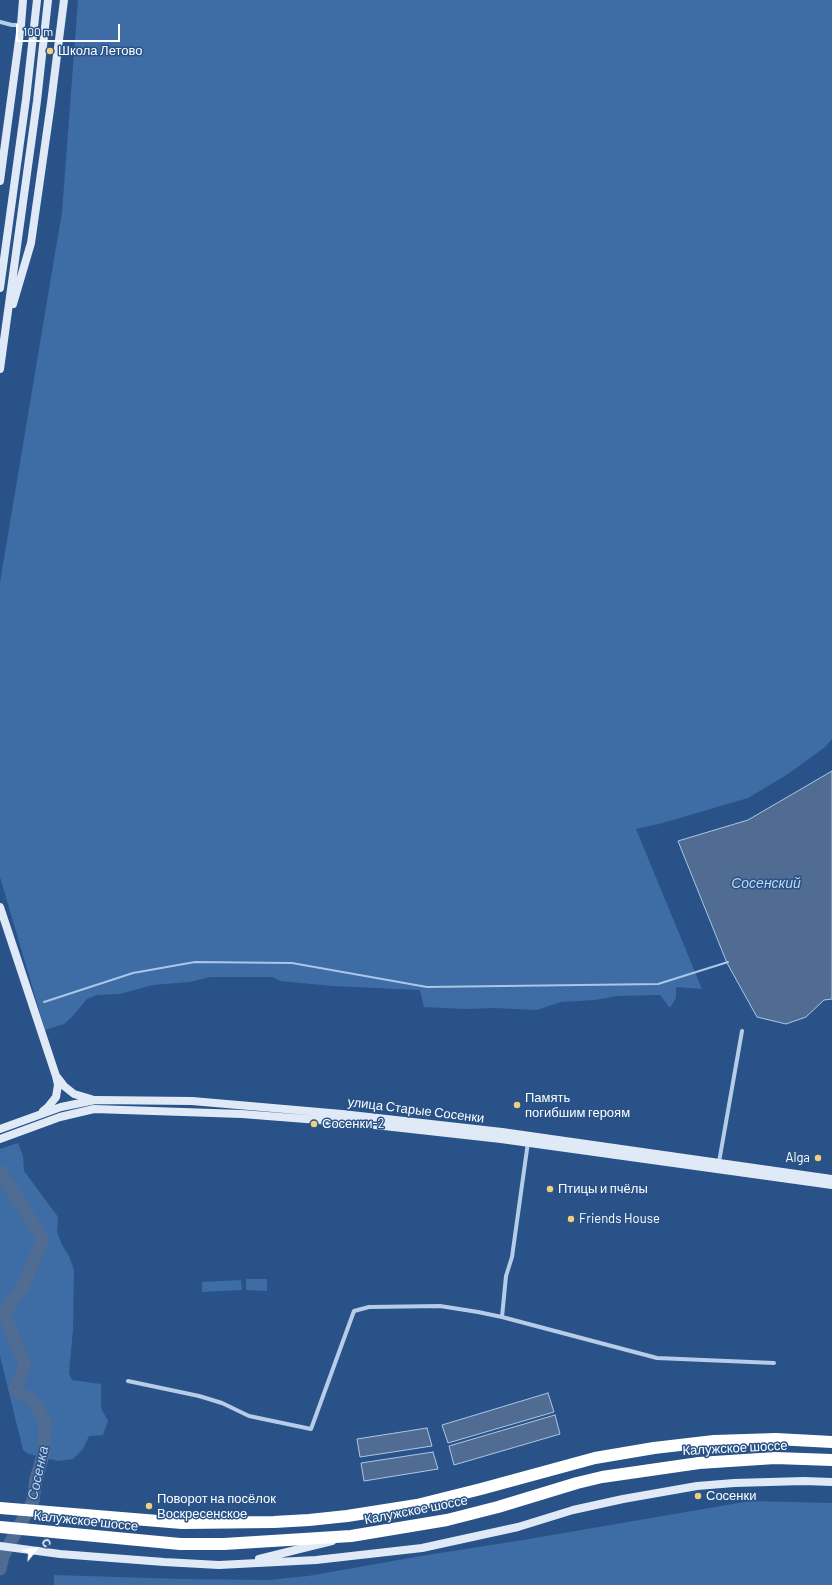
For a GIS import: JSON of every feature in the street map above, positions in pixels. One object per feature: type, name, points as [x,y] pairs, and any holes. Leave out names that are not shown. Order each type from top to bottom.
[{"type":"highway","name":"Калужское шоссе","points":[[5,1508],[182,1524],[274,1522],[347,1516],[417,1505],[481,1490],[594,1458],[654,1448],[714,1441],[776,1439],[832,1442]]},
{"type":"highway","name":"Калужское шоссе","points":[[0,1527],[180,1544],[224,1544],[351,1536],[447,1520],[602,1477],[699,1463],[775,1458],[832,1460]]},
{"type":"main road","points":[[0,181],[23,0]]},
{"type":"main road","points":[[0,288],[2,249],[26,99],[37,0]]},
{"type":"main road","points":[[0,369],[37,101],[48,0]]},
{"type":"main road","points":[[7,320],[31,243],[52,103],[64,0]]},
{"type":"main road","points":[[2,249],[16,250],[31,243]]},
{"type":"main road","points":[[0,907],[58,1085],[56,1097],[48,1107],[37,1115]]},
{"type":"main road","points":[[56,1076],[64,1086],[74,1094],[95,1100]]},
{"type":"main road","name":"улица Старые Сосенки","points":[[0,1129],[61,1107],[95,1100],[192,1101],[383,1118],[832,1186]]},
{"type":"main road","name":"улица Старые Сосенки","points":[[0,1139],[60,1117],[94,1109],[108,1108],[242,1114],[374,1124],[528,1139],[719,1162],[832,1179]]},
{"type":"main road","points":[[0,1546],[60,1554],[218,1565],[316,1560],[422,1548],[518,1527],[573,1510],[623,1499],[697,1486],[734,1483],[804,1481],[832,1482]]},
{"type":"main road","points":[[237,1564],[351,1536]]},
{"type":"street","points":[[0,22],[12,25],[21,25]]},
{"type":"street","points":[[719,1162],[742,1031]]},
{"type":"street","points":[[502,1317],[506,1276],[512,1257],[528,1139]]},
{"type":"street","points":[[128,1381],[199,1396],[222,1403],[249,1416],[311,1429],[354,1311],[369,1307],[440,1306],[502,1317],[657,1358],[774,1363]]},
{"type":"shaded area","points":[[78,0],[832,0],[832,739],[825,747],[788,774],[748,798],[659,824],[636,829],[702,989],[676,987],[676,998],[670,1008],[660,995],[617,996],[595,1000],[561,1002],[537,1010],[494,1008],[466,1009],[424,1007],[420,990],[332,986],[280,981],[273,977],[210,977],[190,982],[153,985],[120,994],[97,995],[87,999],[64,1024],[45,1030],[0,877],[0,582],[62,212]]},
{"type":"shaded area","points":[[18,1143],[23,1156],[24,1171],[58,1217],[57,1232],[74,1270],[73,1330],[69,1373],[72,1380],[101,1384],[101,1408],[108,1421],[103,1435],[89,1436],[83,1449],[73,1459],[58,1461],[29,1454],[23,1450],[0,1356],[0,1149]]},
{"type":"shaded area","points":[[246,1279],[267,1279],[267,1291],[246,1290]]},
{"type":"shaded area","points":[[241,1280],[242,1290],[202,1292],[202,1282]]},
{"type":"shaded area","points":[[750,1501],[832,1503],[832,1585],[54,1585],[54,1575],[268,1580],[308,1576]]},
{"type":"water","name":"Сосенский","points":[[832,771],[832,999],[824,1000],[806,1017],[786,1024],[757,1017],[727,963],[678,841],[748,820]]},
{"type":"water","points":[[548,1393],[554,1412],[448,1443],[442,1425]]},
{"type":"water","points":[[555,1415],[560,1434],[454,1465],[449,1446]]},
{"type":"water","points":[[427,1428],[432,1446],[360,1457],[357,1439]]},
{"type":"water","points":[[433,1452],[438,1469],[364,1481],[361,1463]]},
{"type":"waterway","points":[[44,1002],[133,973],[195,962],[292,963],[427,987],[658,984],[728,962]]},
{"type":"waterway","name":"Сосенка","points":[[0,1171],[43,1239],[24,1284],[4,1314],[25,1365],[15,1389],[34,1402],[45,1422],[44,1452],[36,1479],[33,1501],[3,1556],[0,1569]]},
{"type":"place","name":"Школа Летово","points":[[50,51]]},
{"type":"place","name":"Память погибшим героям","points":[[517,1105]]},
{"type":"place","name":"Сосенки-2","points":[[314,1124]]},
{"type":"place","name":"Alga","points":[[818,1158]]},
{"type":"place","name":"Птицы и пчёлы","points":[[550,1189]]},
{"type":"place","name":"Friends House","points":[[571,1219]]},
{"type":"place","name":"Сосенки","points":[[698,1496]]},
{"type":"place","name":"Поворот на посёлок Воскресенское","points":[[149,1506]]}]
